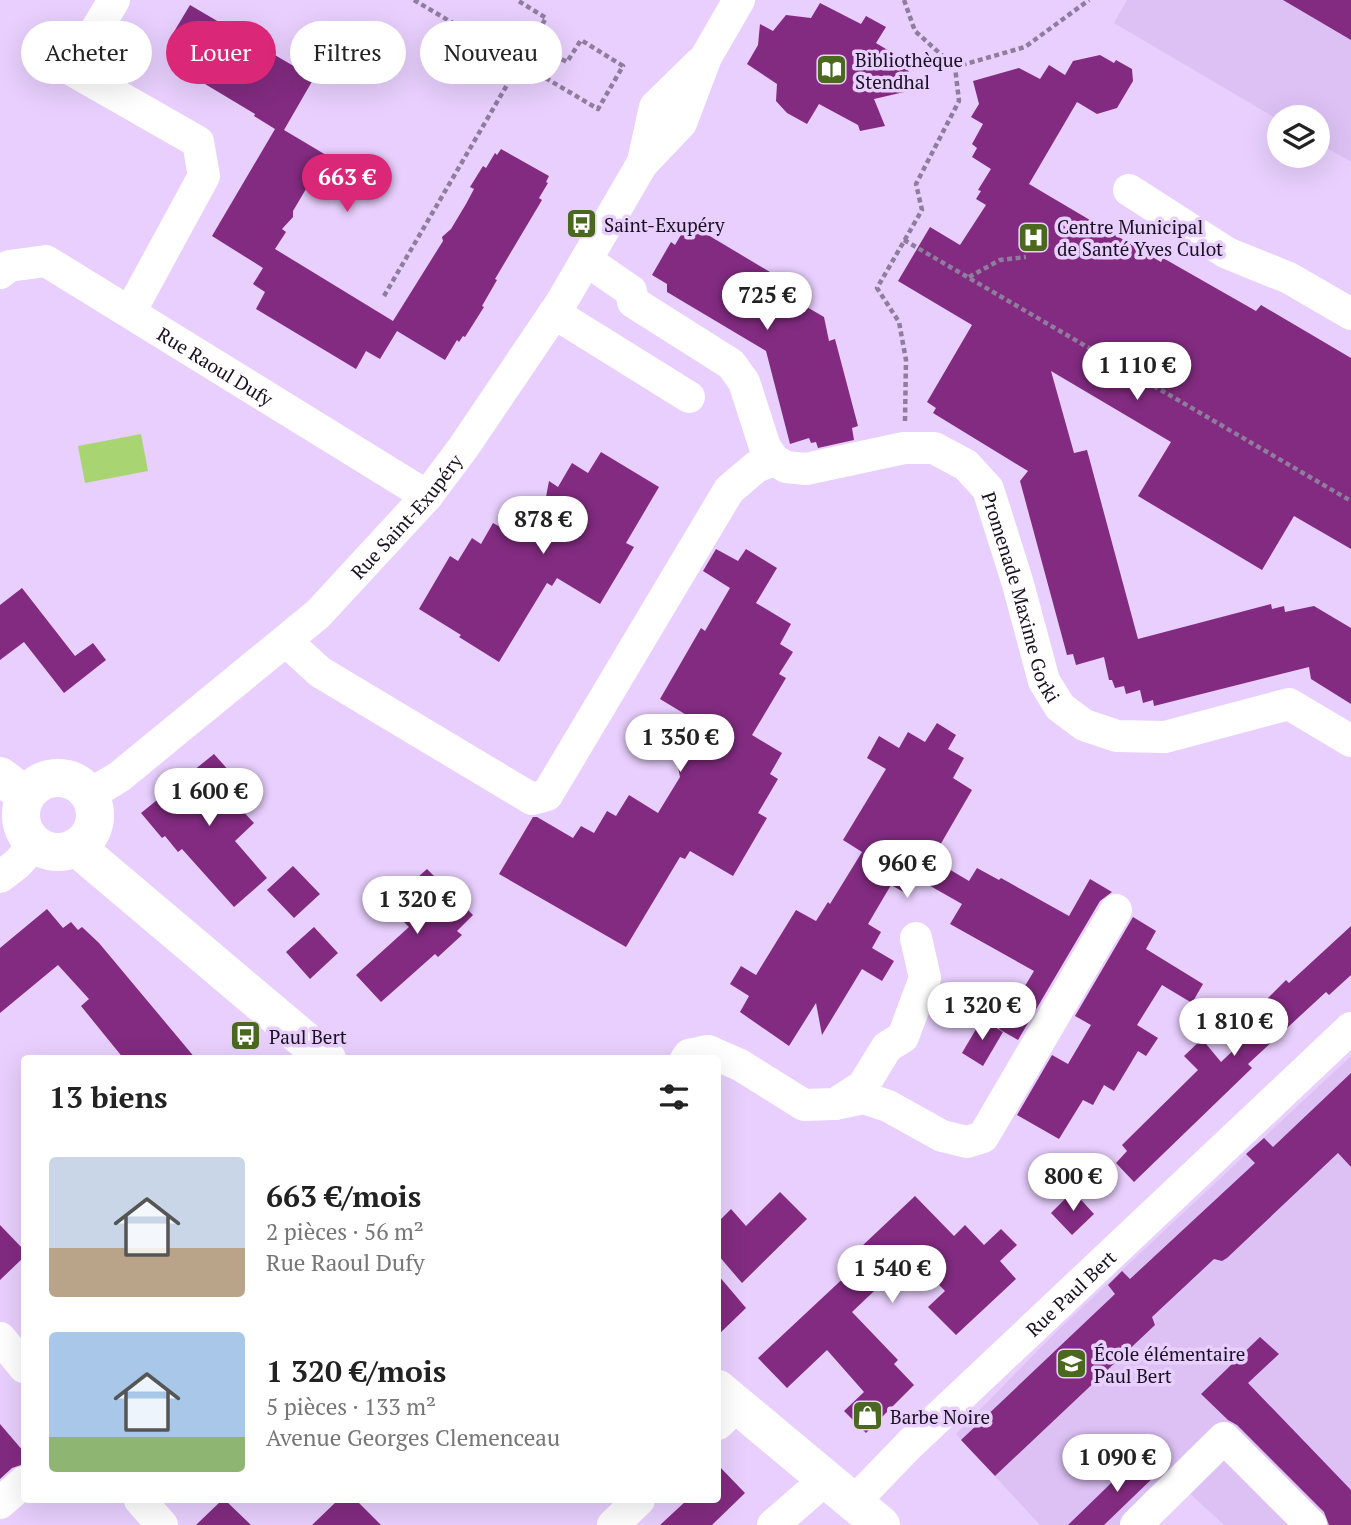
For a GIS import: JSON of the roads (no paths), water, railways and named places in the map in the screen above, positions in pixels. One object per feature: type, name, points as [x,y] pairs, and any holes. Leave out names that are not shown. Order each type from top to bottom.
[{"type":"main road","points":[[57,778],[70,780],[81,786],[89,796],[94,818],[92,829],[76,846],[66,851],[55,851],[35,844],[28,836],[13,786],[34,786],[57,778]]},
{"type":"main road","points":[[76,846],[322,1055]]},
{"type":"main road","points":[[724,1406],[853,1502]]},
{"type":"street","points":[[114,0],[72,70],[198,142],[204,176],[130,312]]},
{"type":"street","name":"Rue Saint-Exupéry","points":[[89,796],[120,777],[318,614],[427,496],[463,448],[554,313],[586,260],[642,164],[655,107],[706,57],[739,0]]},
{"type":"street","points":[[1129,190],[1227,253],[1289,278],[1351,314]]},
{"type":"street","points":[[285,641],[320,672],[532,799],[547,795],[729,490],[756,467],[774,460],[765,447],[744,382],[731,364],[633,302],[631,291],[586,260]]},
{"type":"street","name":"Rue Raoul Dufy","points":[[0,273],[9,265],[46,261],[427,496]]},
{"type":"street","points":[[554,313],[689,397]]},
{"type":"street","name":"Promenade Maxime Gorki","points":[[774,460],[786,467],[806,470],[904,448],[934,447],[966,465],[988,489],[1018,584],[1044,681],[1060,707],[1084,725],[1117,736],[1165,737],[1289,704],[1351,741]]},
{"type":"street","points":[[0,877],[17,864],[35,844]]},
{"type":"street","points":[[721,1057],[740,1065],[804,1105],[835,1104],[864,1098],[888,1106],[943,1136],[967,1142],[983,1137],[1116,909]]},
{"type":"street","points":[[835,1104],[863,1086],[887,1047],[903,1037],[925,978],[916,938]]},
{"type":"street","name":"Rue Paul Bert","points":[[773,1525],[853,1502],[910,1444],[1351,1028]]},
{"type":"street","points":[[689,1055],[708,1051],[717,1055]]},
{"type":"street","points":[[0,1338],[21,1363]]},
{"type":"street","points":[[1136,1525],[1224,1438],[1311,1525]]},
{"type":"street","points":[[0,1503],[21,1485]]},
{"type":"street","points":[[144,1503],[163,1525]]},
{"type":"street","points":[[613,1525],[636,1503]]},
{"type":"place","name":"Bibliothèque Stendhal","points":[[832,70]]},
{"type":"place","name":"Saint-Exupéry","points":[[581,224]]},
{"type":"place","name":"Centre Municipal de Santé Yves Culot","points":[[1034,237]]},
{"type":"place","name":"Paul Bert","points":[[246,1036]]},
{"type":"place","name":"École élémentaire Paul Bert","points":[[1071,1364]]},
{"type":"place","name":"Barbe Noire","points":[[867,1416]]}]
